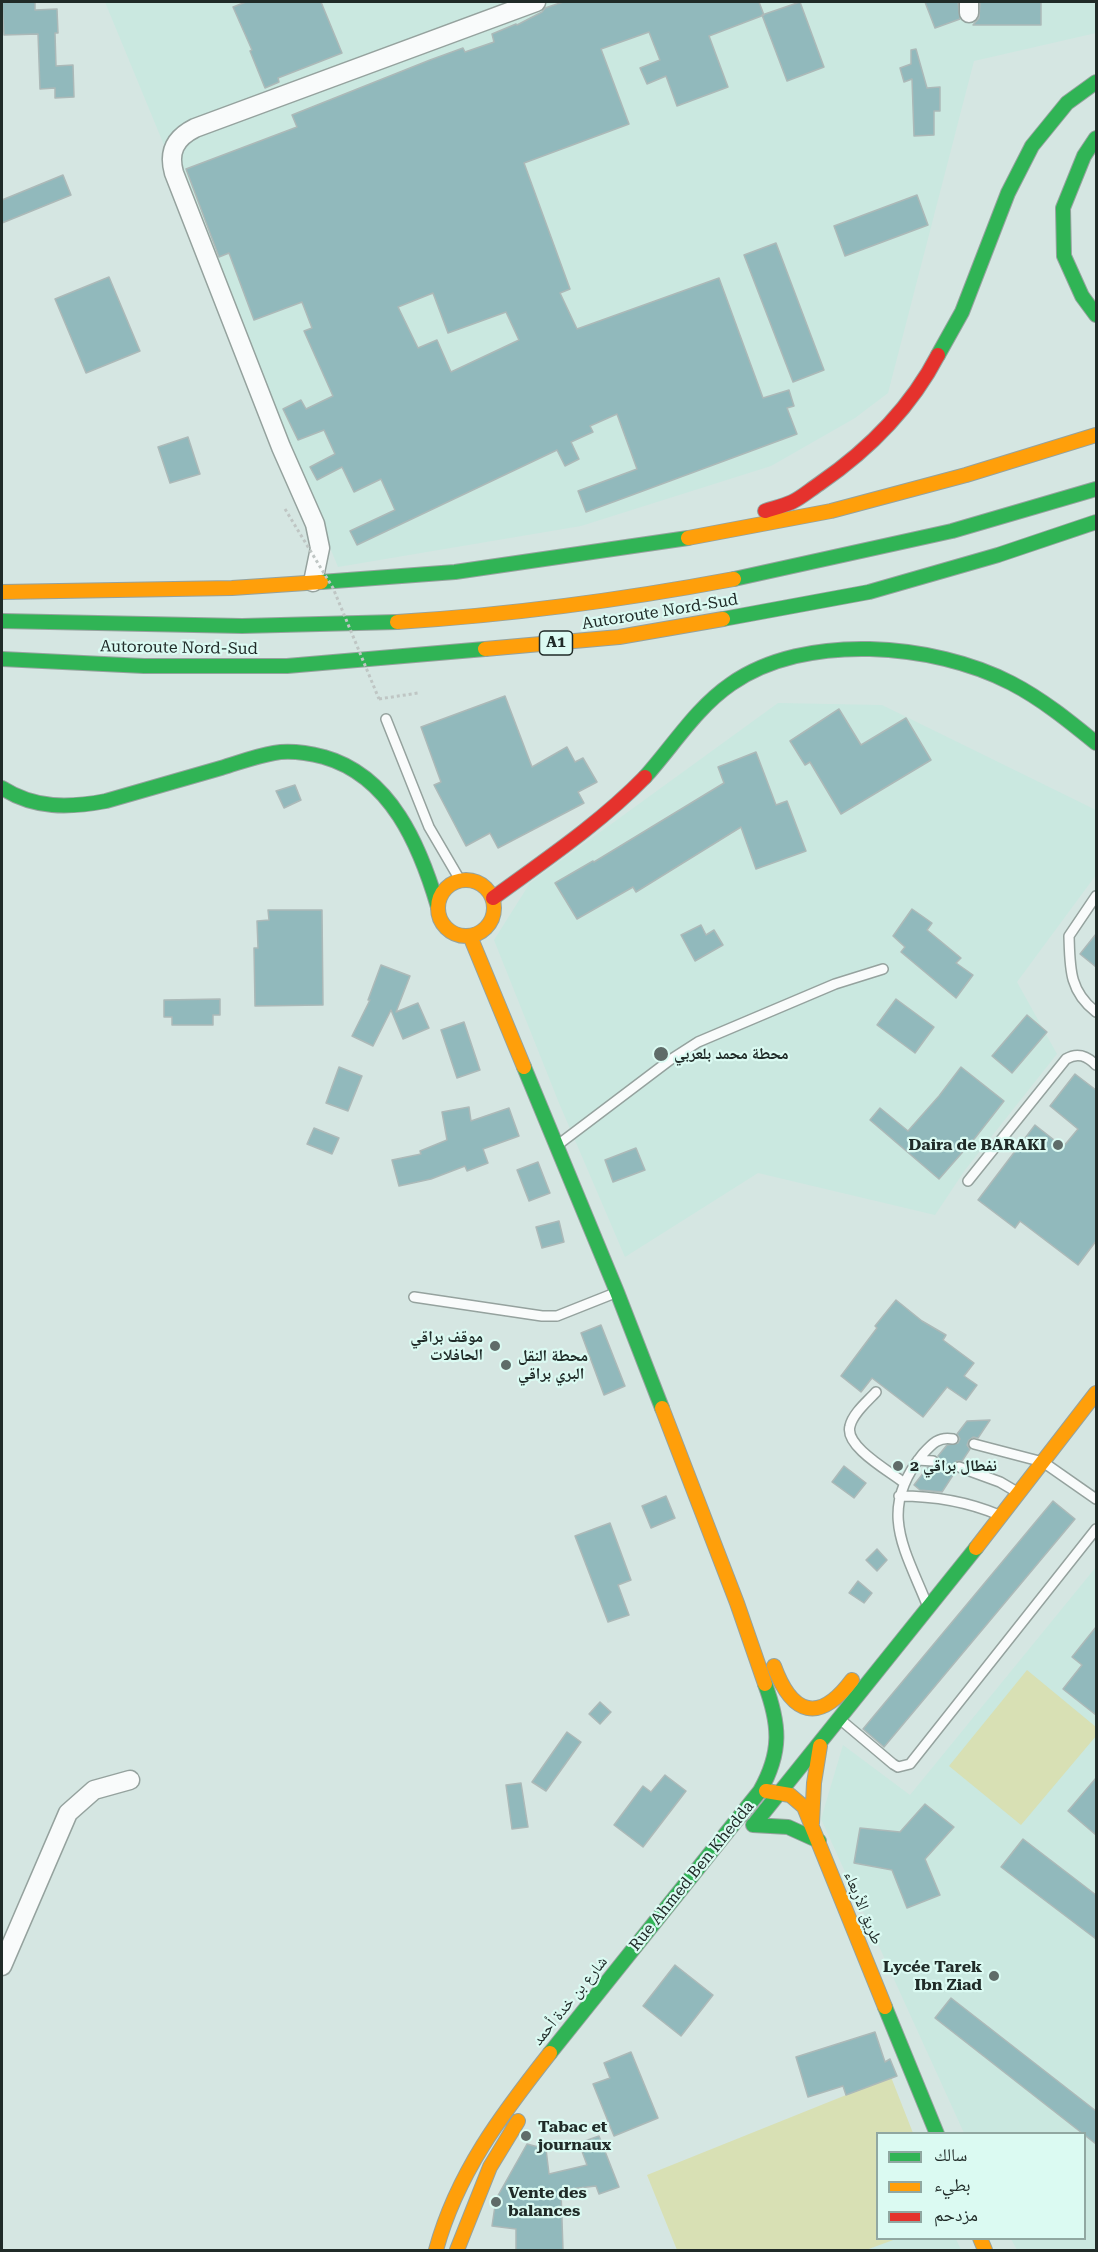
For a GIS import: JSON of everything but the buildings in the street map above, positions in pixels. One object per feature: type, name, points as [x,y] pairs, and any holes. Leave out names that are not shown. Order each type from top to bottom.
[{"type":"main road","points":[[678,540],[792,501],[830,476],[868,444],[901,410],[930,371],[962,312],[1008,193],[1032,146],[1066,102],[1096,82]]},
{"type":"main road","points":[[1096,138],[1084,156],[1063,208],[1064,256],[1082,296],[1096,315]]},
{"type":"main road","points":[[2,592],[232,588],[455,572],[678,540],[831,512],[966,475],[1096,435]]},
{"type":"main road","name":"Autoroute Nord-Sud","points":[[2,621],[248,626],[387,623],[509,613],[648,595],[785,570],[954,531],[1096,489]]},
{"type":"main road","name":"Autoroute Nord-Sud","points":[[2,659],[144,666],[287,666],[619,637],[868,592],[998,555],[1096,522]]},
{"type":"main road","points":[[493,898],[614,807],[654,768],[699,711],[715,696],[753,672],[793,657],[835,651],[886,649],[961,662],[995,675],[1035,696],[1096,743]]},
{"type":"main road","points":[[2,788],[36,804],[66,807],[106,801],[275,753],[291,751],[324,756],[339,761],[368,779],[406,824],[430,874],[439,916],[451,932],[470,936],[477,934],[490,924],[494,916],[493,898],[488,889],[470,880],[453,883],[442,893],[438,907]]},
{"type":"main road","name":"شارع بن خدة أحمد","points":[[436,2250],[456,2195],[478,2152],[502,2114],[760,1791],[775,1760],[778,1743],[778,1726],[774,1709],[737,1603],[617,1292],[470,936]]},
{"type":"main road","name":"Rue Ahmed Ben Khedda","points":[[819,1841],[781,1826],[750,1830],[929,1609],[1096,1393]]},
{"type":"main road","points":[[737,1603],[754,1621],[785,1691],[792,1701],[803,1707],[816,1708],[828,1705],[838,1697],[875,1652],[888,1643],[905,1638]]},
{"type":"main road","points":[[812,1823],[813,1783],[820,1743]]},
{"type":"main road","name":"طريق الأربعاء","points":[[760,1791],[780,1793],[798,1800],[812,1823],[937,2132]]},
{"type":"main road","points":[[457,2250],[471,2210],[490,2168],[529,2108]]},
{"type":"street","points":[[314,582],[320,548],[315,524],[280,447],[174,173],[171,162],[172,151],[177,141],[185,133],[195,128],[536,2]]},
{"type":"street","points":[[2,1966],[68,1814],[94,1790],[130,1780]]},
{"type":"lane","points":[[386,719],[429,827],[460,880]]},
{"type":"lane","points":[[1096,896],[1069,936],[1074,986],[1088,1006],[1096,1012]]},
{"type":"lane","points":[[557,1145],[670,1060],[698,1042],[835,984],[883,969]]},
{"type":"lane","points":[[968,1181],[1066,1059],[1080,1055],[1089,1058],[1096,1065]]},
{"type":"lane","points":[[414,1297],[542,1316],[557,1316],[617,1292]]},
{"type":"lane","points":[[876,1392],[851,1423],[851,1439],[857,1447],[903,1482]]},
{"type":"lane","points":[[929,1609],[901,1537],[897,1510],[903,1482],[918,1460],[936,1440],[953,1438]]},
{"type":"lane","points":[[974,1444],[1043,1462],[1096,1499]]},
{"type":"lane","points":[[918,1460],[933,1461]]},
{"type":"lane","points":[[959,1467],[1000,1482],[1019,1493]]},
{"type":"lane","points":[[899,1496],[945,1498],[964,1502],[1001,1516]]},
{"type":"lane","points":[[840,1719],[893,1764],[898,1767],[910,1764],[1096,1529]]},
{"type":"path","points":[[285,509],[333,588],[379,699],[418,693]]},
{"type":"shaded area","points":[[105,2],[1096,2],[1096,33],[974,61],[888,393],[855,418],[771,466],[581,526],[338,567]]},
{"type":"shaded area","points":[[778,703],[882,705],[1096,810],[1096,875],[1017,982],[1057,1054],[965,1170],[935,1215],[758,1173],[625,1257],[559,1103],[494,940],[530,883]]},
{"type":"shaded area","name":"Lycée Tarek Ibn Ziad","points":[[1096,1567],[1096,2250],[1017,2250],[1012,2240],[1086,2240],[1086,2132],[964,2132],[821,1819],[843,1745],[910,1795]]},
{"type":"shaded area","points":[[891,2240],[956,2240],[961,2250],[866,2250]]},
{"type":"green space","points":[[1027,1670],[1096,1727],[1096,1736],[1021,1825],[949,1766]]},
{"type":"green space","points":[[891,2077],[913,2132],[876,2132],[876,2240],[893,2240],[866,2250],[677,2250],[647,2175]]},
{"type":"traffic: fast","points":[[938,355],[962,312],[1008,193],[1032,146],[1067,103],[1096,82]]},
{"type":"traffic: fast","points":[[1096,138],[1084,156],[1063,208],[1064,256],[1082,296],[1096,315]]},
{"type":"traffic: fast","points":[[734,579],[952,531],[1096,489]]},
{"type":"traffic: fast","points":[[723,619],[869,592],[998,555],[1096,522]]},
{"type":"traffic: fast","points":[[321,582],[455,572],[688,538]]},
{"type":"traffic: fast","points":[[2,621],[242,626],[397,622]]},
{"type":"traffic: fast","points":[[2,659],[144,666],[287,666],[485,649]]},
{"type":"traffic: fast","points":[[645,777],[707,704],[731,684],[761,667],[795,656],[832,650],[870,649],[908,652],[980,669],[1034,696],[1096,743]]},
{"type":"traffic: fast","points":[[2,788],[14,795],[40,803],[79,805],[106,801],[267,754],[293,752],[324,757],[347,766],[368,780],[385,797],[412,838],[438,907]]},
{"type":"traffic: fast","points":[[524,1067],[617,1292],[662,1408]]},
{"type":"traffic: fast","points":[[756,1822],[976,1548]]},
{"type":"traffic: fast","points":[[550,2053],[760,1791],[772,1764],[776,1738],[774,1713],[765,1684]]},
{"type":"traffic: fast","points":[[753,1825],[788,1827],[819,1841]]},
{"type":"traffic: fast","points":[[885,2007],[936,2132]]},
{"type":"traffic: slow","points":[[688,538],[831,511],[966,475],[1096,435]]},
{"type":"traffic: slow","points":[[397,622],[566,606],[734,579]]},
{"type":"traffic: slow","points":[[2,592],[232,588],[321,582]]},
{"type":"traffic: slow","points":[[485,649],[619,637],[723,619]]},
{"type":"traffic: slow","points":[[461,880],[471,880],[486,888],[492,897],[494,908],[492,919],[486,928],[471,936],[461,936],[450,931],[443,924],[438,913],[438,903],[443,892],[450,885],[461,880]]},
{"type":"traffic: slow","points":[[470,936],[524,1067]]},
{"type":"traffic: slow","points":[[976,1548],[1096,1393]]},
{"type":"traffic: slow","points":[[662,1408],[737,1603],[765,1684]]},
{"type":"traffic: slow","points":[[774,1666],[789,1695],[798,1704],[807,1708],[818,1708],[828,1703],[840,1694],[852,1680]]},
{"type":"traffic: slow","points":[[812,1823],[814,1783],[820,1746]]},
{"type":"traffic: slow","points":[[766,1791],[790,1795],[804,1807],[885,2007]]},
{"type":"traffic: slow","points":[[436,2250],[456,2195],[469,2170],[498,2122],[550,2053]]},
{"type":"traffic: slow","points":[[457,2250],[490,2167],[518,2121]]},
{"type":"traffic: slow","points":[[981,2240],[985,2250]]},
{"type":"traffic: jam","points":[[765,511],[799,498],[837,471],[871,442],[915,392],[938,355]]},
{"type":"traffic: jam","points":[[493,898],[590,826],[645,777]]},
{"type":"place","name":"محطة محمد بلعربي","points":[[661,1054]]},
{"type":"place","name":"Daira de BARAKI","points":[[1058,1145]]},
{"type":"place","name":"موقف براقي الحافلات","points":[[495,1346]]},
{"type":"place","name":"محطة النقل البري براقي","points":[[506,1365]]},
{"type":"place","name":"نفطال براقي 2","points":[[898,1466]]},
{"type":"place","name":"Lycée Tarek Ibn Ziad","points":[[994,1976]]},
{"type":"place","name":"Tabac et journaux","points":[[526,2136]]},
{"type":"place","name":"Vente des balances","points":[[496,2202]]}]
